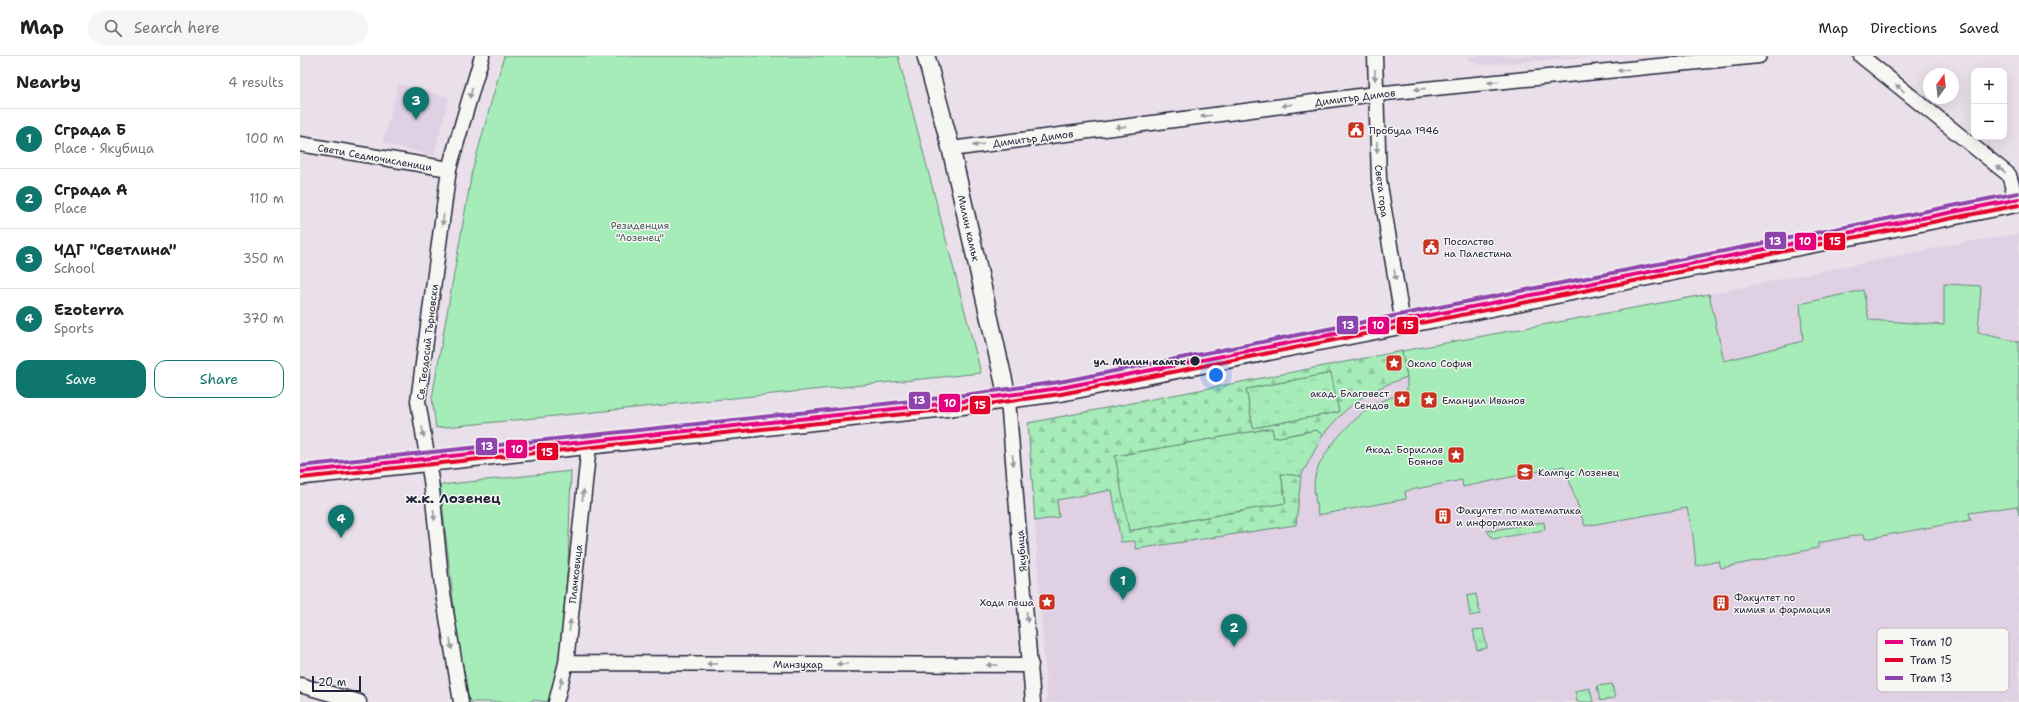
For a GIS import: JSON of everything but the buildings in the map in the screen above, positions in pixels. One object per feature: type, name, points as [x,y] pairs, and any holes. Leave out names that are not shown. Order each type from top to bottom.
[{"type":"street","name":"Св. Теодосий Търновски","points":[[461,702],[442,587],[428,462],[418,401],[449,170],[482,56]]},
{"type":"street","name":"Милин камък","points":[[926,56],[952,149],[1008,400]]},
{"type":"street","name":"Света гора","points":[[1375,56],[1375,94],[1379,179],[1403,324]]},
{"type":"street","name":"Димитър Димов","points":[[952,149],[1375,94],[1759,56]]},
{"type":"street","points":[[300,476],[1008,400],[1063,392],[2018,203],[2009,175],[1861,56]]},
{"type":"street","name":"Свети Седмочисленици","points":[[300,144],[449,170]]},
{"type":"street","name":"Якубица","points":[[1008,400],[1033,702]]},
{"type":"street","name":"Плачковица","points":[[556,702],[566,663],[589,445]]},
{"type":"street","name":"Минзухар","points":[[566,663],[1031,665]]},
{"type":"street","points":[[300,685],[358,702]]},
{"type":"shaded area","points":[[1467,56],[1599,56],[1481,65],[1474,63]]},
{"type":"shaded area","points":[[398,84],[449,97],[434,156],[383,143]]},
{"type":"shaded area","name":"Кампус Лозенец","points":[[2019,234],[2019,702],[1047,702],[1028,423],[1709,294],[1966,242]]},
{"type":"green space","name":"Резиденция \"Лозенец\"","points":[[504,56],[898,56],[981,373],[436,428],[432,398],[472,172]]},
{"type":"green space","points":[[1944,284],[1981,286],[1978,333],[2019,342],[2019,515],[2017,506],[1969,513],[1971,520],[1865,539],[1864,534],[1818,543],[1818,548],[1721,568],[1719,561],[1696,566],[1693,535],[1687,508],[1585,526],[1564,466],[1463,487],[1462,480],[1405,491],[1406,499],[1318,515],[1314,492],[1316,474],[1320,462],[1336,439],[1366,410],[1375,404],[1407,392],[1407,377],[1402,351],[1709,294],[1724,361],[1803,341],[1800,304],[1863,290],[1869,320],[1944,325]]},
{"type":"green space","points":[[1402,351],[1407,377],[1381,387],[1360,399],[1342,414],[1323,435],[1316,430],[1274,438],[1272,428],[1115,456],[1129,531],[1286,503],[1281,474],[1301,476],[1296,525],[1136,549],[1135,541],[1121,542],[1112,490],[1057,500],[1059,517],[1035,521],[1028,423]],"holes":[[[1331,373],[1339,412],[1253,428],[1246,389]]]},
{"type":"green space","points":[[1332,373],[1339,412],[1253,428],[1246,389]]},
{"type":"green space","points":[[1272,428],[1274,438],[1316,430],[1323,435],[1301,476],[1281,474],[1286,503],[1128,531],[1115,456]]},
{"type":"green space","points":[[571,471],[568,566],[559,663],[549,702],[532,700],[531,702],[469,702],[460,660],[440,485]]},
{"type":"green space","points":[[1544,522],[1545,530],[1493,539],[1487,531]]},
{"type":"green space","points":[[1476,594],[1480,614],[1470,616],[1467,596]]},
{"type":"green space","points":[[1483,629],[1487,648],[1477,650],[1473,630]]},
{"type":"green space","points":[[1612,684],[1615,698],[1600,701],[1597,686]]},
{"type":"green space","points":[[1590,688],[1593,702],[1577,702],[1575,691]]},
{"type":"tram line","name":"13","points":[[300,466],[949,397],[1059,382],[2018,193]]},
{"type":"tram line","name":"10","points":[[300,472],[950,403],[1060,388],[2019,199]]},
{"type":"tram line","name":"15","points":[[301,478],[951,409],[1061,394],[2019,205]]},
{"type":"place","name":"ЧДГ \"Светлина\"","points":[[416,120]]},
{"type":"place","name":"Пробуда 1946","points":[[1356,130]]},
{"type":"place","name":"Посолство на Палестина","points":[[1431,247]]},
{"type":"place","name":"ул. Милин камък","points":[[1195,361]]},
{"type":"place","name":"Около София","points":[[1394,363]]},
{"type":"place","name":"акад. Благовест Сендов","points":[[1402,399]]},
{"type":"place","name":"Емануил Иванов","points":[[1429,400]]},
{"type":"place","name":"Акад. Борислав Боянов","points":[[1456,455]]},
{"type":"place","name":"Кампус Лозенец","points":[[1525,472]]},
{"type":"place","name":"Факултет по математика и информатика","points":[[1443,516]]},
{"type":"place","name":"Ezoterra","points":[[341,538]]},
{"type":"place","name":"Сграда Б","points":[[1123,600]]},
{"type":"place","name":"Ходи пеша","points":[[1047,602]]},
{"type":"place","name":"Факултет по химия и фармация","points":[[1721,603]]},
{"type":"place","name":"Сграда А","points":[[1234,647]]},
{"type":"district","name":"ж.к. Лозенец","points":[[453,498]]}]
